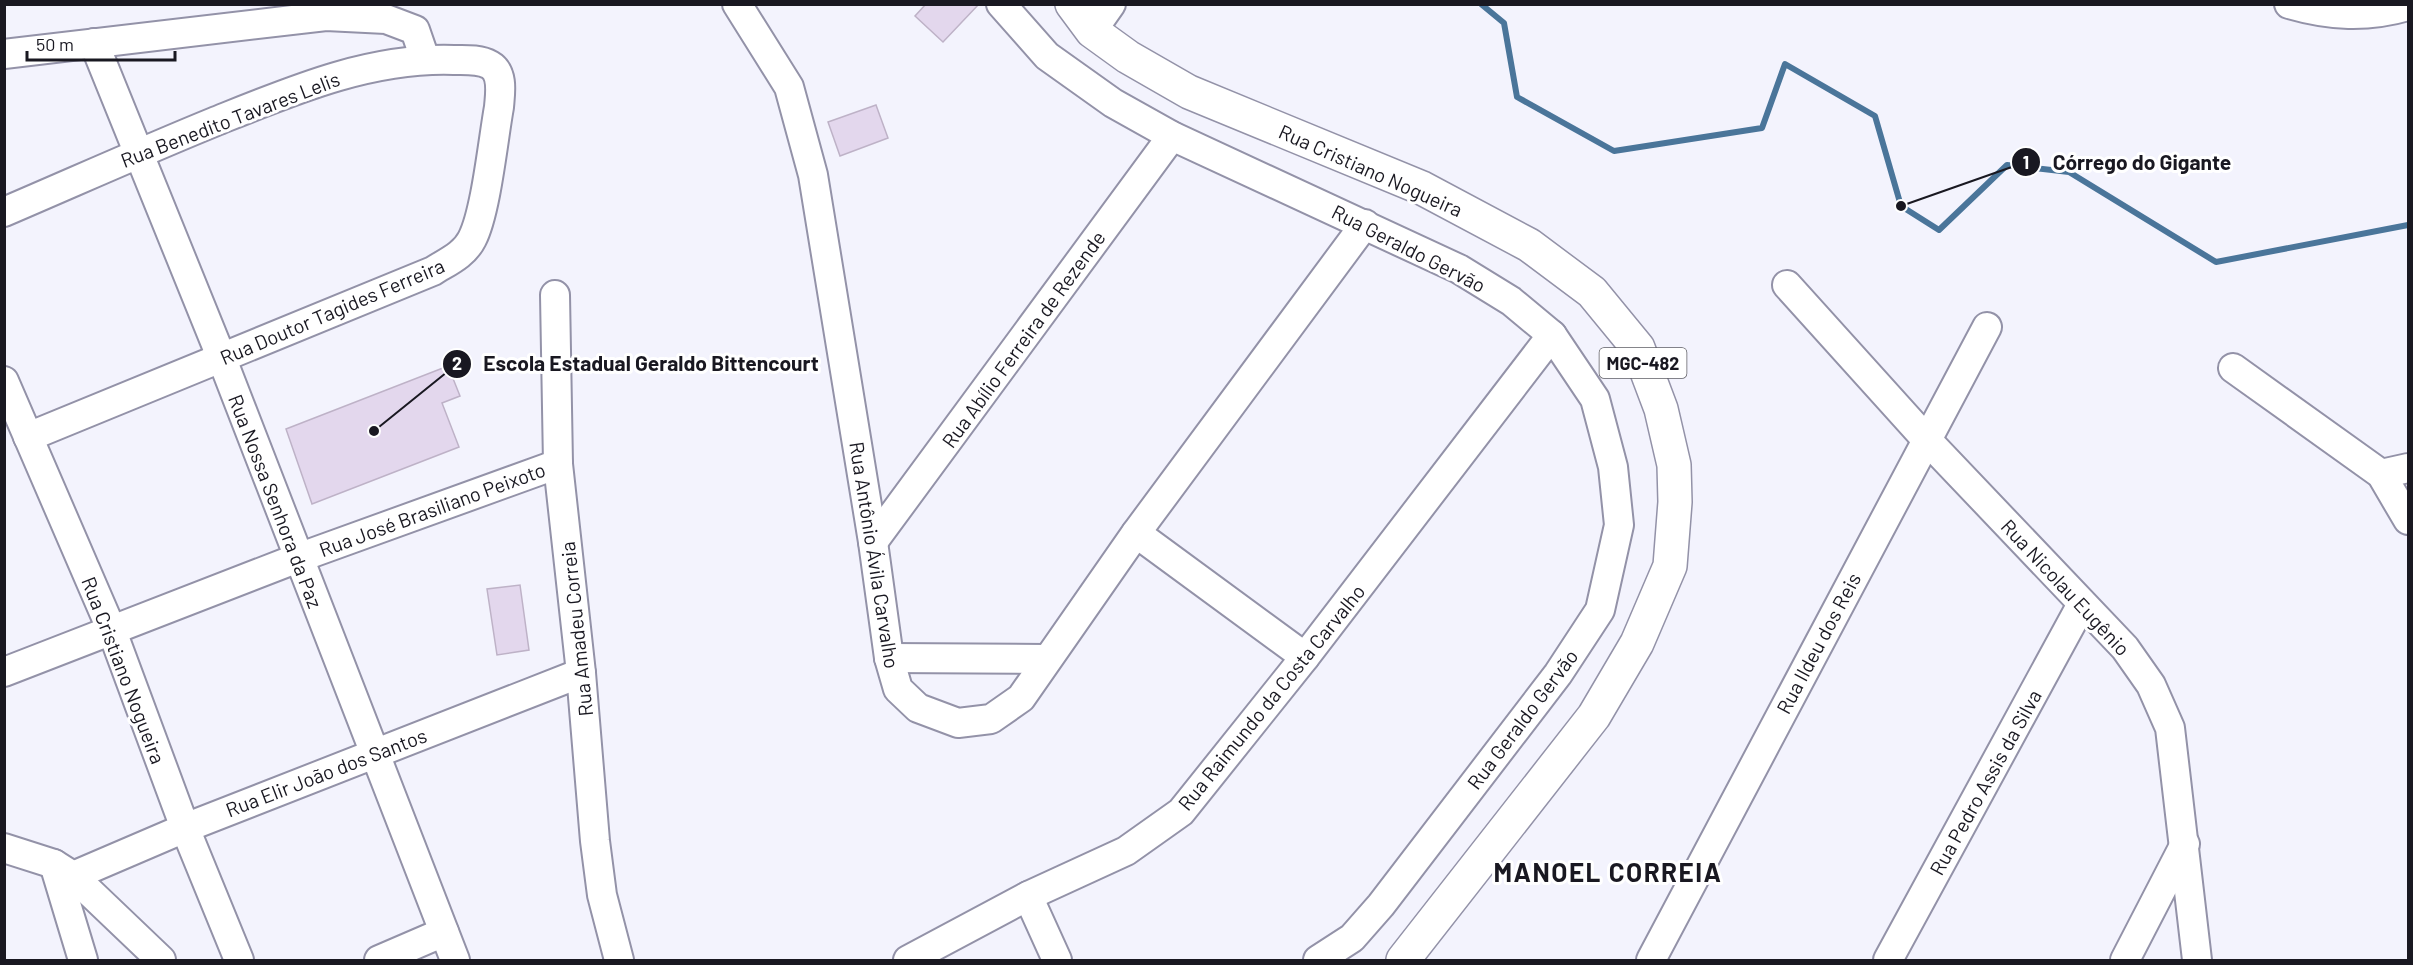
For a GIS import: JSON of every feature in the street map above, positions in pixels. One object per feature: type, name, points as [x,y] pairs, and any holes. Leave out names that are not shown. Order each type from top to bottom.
[{"type":"highway","name":"Rua Cristiano Nogueira","points":[[1072,4],[1092,31],[1128,57],[1190,92],[1422,188],[1529,245],[1592,292],[1638,348],[1661,409],[1674,465],[1675,502],[1670,566],[1637,643],[1594,716],[1403,960]]},
{"type":"street","name":"Rua Antônio Ávila Carvalho","points":[[737,4],[789,87],[813,175],[873,542],[889,657],[898,689],[918,708],[958,723],[991,719],[1021,698],[1136,533],[1365,224]]},
{"type":"street","name":"Rua Geraldo Gervão","points":[[1001,4],[1047,56],[1113,103],[1172,136],[1459,269],[1511,301],[1552,335],[1595,399],[1612,467],[1619,525],[1600,610],[1558,674],[1381,905],[1352,938],[1318,960]]},
{"type":"street","points":[[1092,31],[1111,4]]},
{"type":"street","points":[[2289,4],[2346,15],[2384,13],[2409,6]]},
{"type":"street","points":[[4,54],[326,16],[386,20],[415,30],[425,59]]},
{"type":"street","name":"Rua Nossa Senhora da Paz","points":[[94,43],[222,359],[455,960]]},
{"type":"street","name":"Rua Benedito Tavares Lelis","points":[[4,212],[138,153],[335,76],[425,59],[474,61],[490,65],[497,72]]},
{"type":"street","name":"Rua Doutor Tagides Ferreira","points":[[28,437],[433,271],[462,253],[472,239],[481,209],[501,91],[497,72]]},
{"type":"street","name":"Rua Abílio Ferreira de Rezende","points":[[873,542],[1172,136]]},
{"type":"street","name":"Rua Nicolau Eugênio","points":[[1787,285],[1926,439],[2132,657],[2151,686],[2170,728],[2197,960]]},
{"type":"street","name":"Rua Amadeu Correia","points":[[555,295],[558,464],[602,895],[619,960]]},
{"type":"street","name":"Rua Ildeu dos Reis","points":[[1651,960],[1987,327]]},
{"type":"street","name":"Rua Raimundo da Costa Carvalho","points":[[908,960],[1028,896],[1126,851],[1181,812],[1305,657],[1552,335]]},
{"type":"street","points":[[2233,368],[2395,471],[2409,520]]},
{"type":"street","name":"Rua Cristiano Nogueira","points":[[4,381],[112,631],[185,828],[239,960]]},
{"type":"street","name":"Rua José Brasiliano Peixoto","points":[[4,672],[298,558],[558,464]]},
{"type":"street","points":[[1136,533],[1305,657]]},
{"type":"street","name":"Rua Pedro Assis da Silva","points":[[1888,960],[2082,604]]},
{"type":"street","points":[[889,657],[1046,659]]},
{"type":"street","name":"Rua Elir João dos Santos","points":[[64,870],[185,828],[581,674]]},
{"type":"street","points":[[2125,960],[2185,844]]},
{"type":"street","points":[[4,848],[64,870],[161,960]]},
{"type":"street","points":[[64,870],[83,960]]},
{"type":"street","points":[[1028,896],[1057,960]]},
{"type":"street","points":[[379,960],[444,932]]},
{"type":"building","points":[[926,4],[979,4],[943,42],[915,16]]},
{"type":"building","points":[[876,105],[888,138],[840,156],[828,122]]},
{"type":"building","points":[[448,366],[460,396],[442,403],[459,447],[312,504],[286,429]]},
{"type":"building","points":[[520,585],[529,650],[497,655],[487,589]]},
{"type":"waterway","points":[[1481,4],[1504,23],[1517,97],[1614,151],[1762,128],[1785,64],[1875,116],[1901,206],[1939,230],[2007,165],[2069,172],[2216,262],[2408,225]]},
{"type":"place","name":"Córrego do Gigante","points":[[1901,206]]},
{"type":"place","name":"Escola Estadual Geraldo Bittencourt","points":[[374,431]]},
{"type":"district","name":"MANOEL CORREIA","points":[[1608,871]]}]
